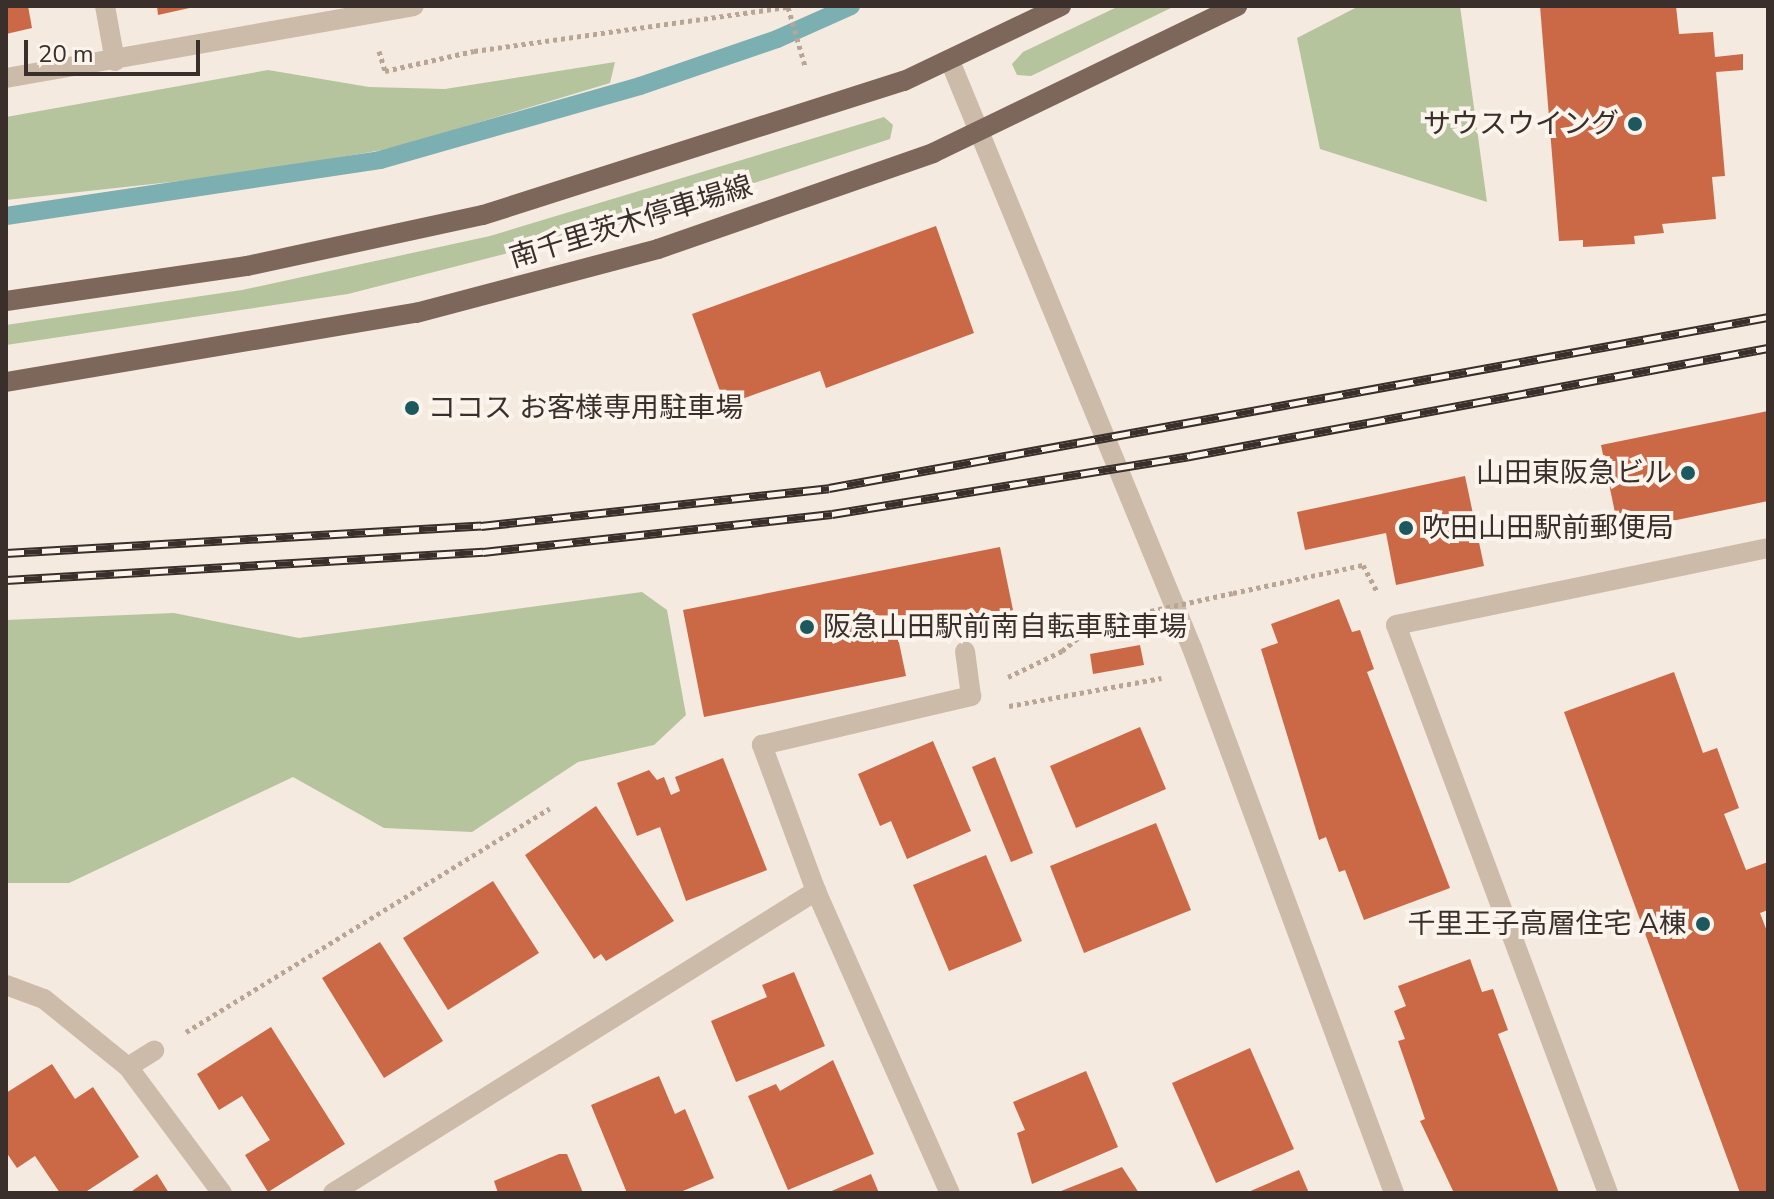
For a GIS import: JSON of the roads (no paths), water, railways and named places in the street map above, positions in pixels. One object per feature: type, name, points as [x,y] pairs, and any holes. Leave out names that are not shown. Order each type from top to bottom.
[{"type":"main road","name":"南千里茨木停車場線","points":[[6,301],[247,266],[483,215],[684,155],[950,61],[1061,6]]},
{"type":"main road","name":"南千里茨木停車場線","points":[[6,382],[416,313],[658,249],[933,153],[1237,6]]},
{"type":"street","points":[[105,6],[115,61]]},
{"type":"street","points":[[6,78],[414,6]]},
{"type":"street","points":[[950,61],[1192,648],[1394,1193]]},
{"type":"street","points":[[1608,1193],[1396,625],[1768,548]]},
{"type":"street","points":[[950,1193],[816,891],[762,745],[971,696],[965,651]]},
{"type":"street","points":[[333,1193],[816,891]]},
{"type":"street","points":[[6,985],[44,999],[128,1067],[222,1193]]},
{"type":"street","points":[[128,1067],[154,1051]]},
{"type":"waterway","points":[[6,216],[380,160],[640,86],[777,39],[851,6]]},
{"type":"railway","points":[[6,553],[481,526],[829,488],[1768,317]]},
{"type":"railway","points":[[6,580],[483,552],[832,514],[1190,456],[1768,348]]},
{"type":"place","name":"サウスウイング","points":[[1635,124]]},
{"type":"place","name":"ココス お客様専用駐車場","points":[[412,408]]},
{"type":"place","name":"山田東阪急ビル","points":[[1688,473]]},
{"type":"place","name":"吹田山田駅前郵便局","points":[[1406,528]]},
{"type":"place","name":"阪急山田駅前南自転車駐車場","points":[[807,627]]},
{"type":"place","name":"千里王子高層住宅 A棟","points":[[1703,924]]}]
